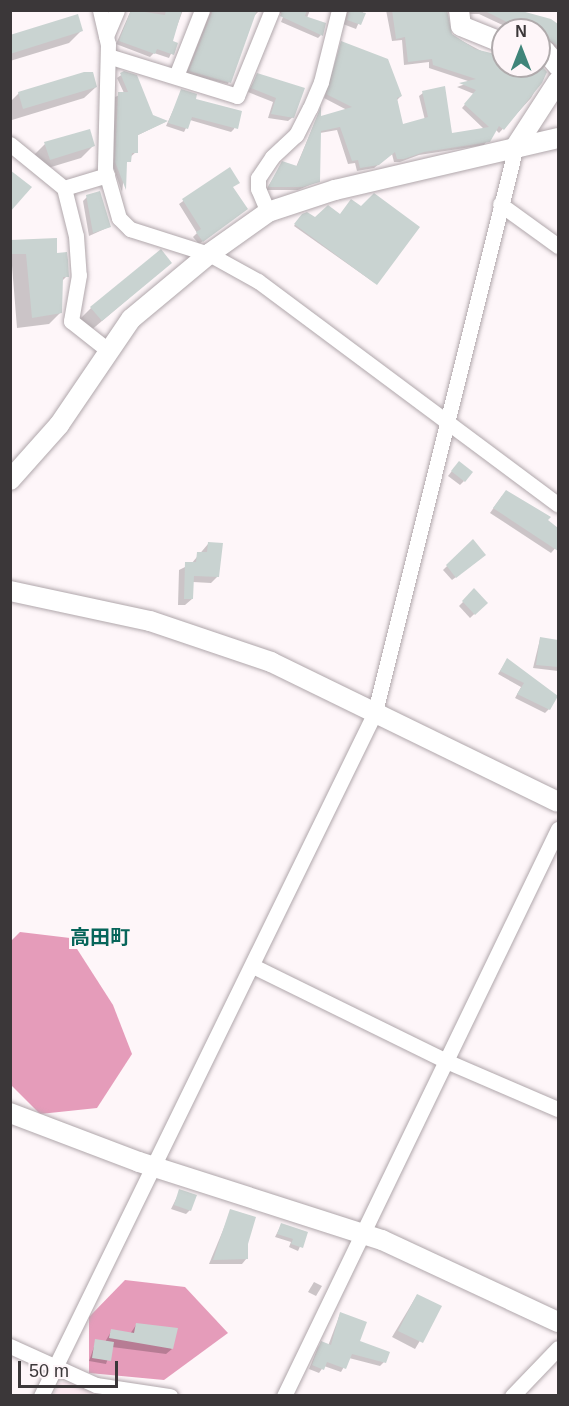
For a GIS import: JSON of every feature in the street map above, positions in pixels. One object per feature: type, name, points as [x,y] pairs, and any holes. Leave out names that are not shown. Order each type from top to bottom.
[{"type":"street","points":[[100,10],[108,56],[107,175],[119,218],[130,230],[209,254],[258,281],[558,505]]},
{"type":"street","points":[[106,36],[117,10]]},
{"type":"street","points":[[176,76],[202,10]]},
{"type":"street","points":[[108,56],[237,96],[272,10]]},
{"type":"street","points":[[268,212],[258,189],[258,178],[301,126],[321,82],[339,10]]},
{"type":"street","points":[[459,10],[461,26],[491,38]]},
{"type":"street","points":[[41,1395],[253,966],[375,712],[516,146],[558,81]]},
{"type":"street","points":[[10,480],[59,425],[131,319],[209,254],[268,212],[335,190],[558,138]]},
{"type":"street","points":[[10,144],[64,188],[76,236],[79,275],[71,321],[110,351]]},
{"type":"street","points":[[64,188],[107,175]]},
{"type":"street","points":[[500,204],[558,246]]},
{"type":"street","points":[[10,591],[205,636],[271,662],[558,802]]},
{"type":"street","points":[[284,1395],[444,1060],[558,829]]},
{"type":"street","points":[[253,966],[444,1060],[558,1109]]},
{"type":"street","points":[[10,1113],[153,1167],[362,1233],[558,1322]]},
{"type":"street","points":[[10,1346],[96,1385],[170,1395]]},
{"type":"street","points":[[512,1395],[558,1348]]},
{"type":"shaded area","points":[[20,932],[70,938],[113,1005],[132,1054],[97,1108],[40,1114],[11,1085],[10,942]]},
{"type":"shaded area","points":[[125,1280],[185,1287],[228,1333],[164,1380],[89,1373],[89,1317]]},
{"type":"shaded area","points":[[65,1382],[135,1395],[53,1396],[59,1383]]},
{"type":"building","points":[[131,10],[165,15],[166,10],[182,10],[173,41],[178,43],[174,55],[157,49],[155,54],[119,41]]},
{"type":"building","points":[[213,10],[257,10],[231,83],[189,71]]},
{"type":"building","points":[[282,10],[307,10],[305,16],[326,23],[323,36],[280,16]]},
{"type":"building","points":[[349,10],[366,13],[361,25],[347,20]]},
{"type":"building","points":[[392,10],[447,10],[452,34],[475,49],[491,53],[491,78],[544,78],[504,130],[499,126],[490,142],[424,152],[404,159],[397,159],[395,152],[379,165],[360,168],[358,160],[352,161],[340,127],[321,131],[320,182],[303,187],[268,187],[282,161],[297,166],[321,106],[321,116],[352,107],[326,94],[341,41],[388,59],[402,96],[397,98],[403,124],[428,117],[422,91],[445,86],[452,133],[489,127],[464,104],[476,90],[459,83],[476,79],[433,65],[432,59],[408,62],[405,37],[396,39]]},
{"type":"building","points":[[483,10],[518,10],[547,18],[499,18]]},
{"type":"building","points":[[78,14],[83,31],[10,54],[10,35]]},
{"type":"building","points":[[551,19],[558,24],[558,46],[551,42]]},
{"type":"building","points":[[124,71],[137,75],[153,115],[168,121],[138,135],[138,153],[132,153],[131,162],[127,162],[126,190],[115,162],[118,92],[128,92],[120,73]]},
{"type":"building","points":[[84,72],[93,72],[97,87],[23,109],[18,92]]},
{"type":"building","points":[[257,73],[305,88],[294,118],[271,114],[276,98],[251,88]]},
{"type":"building","points":[[181,89],[197,94],[196,99],[242,111],[238,129],[192,117],[188,129],[168,123]]},
{"type":"building","points":[[90,129],[95,146],[50,160],[44,142]]},
{"type":"building","points":[[230,167],[240,183],[233,187],[248,209],[203,242],[196,232],[201,229],[182,199]]},
{"type":"building","points":[[10,170],[32,187],[10,212]]},
{"type":"building","points":[[100,191],[111,227],[93,233],[86,195]]},
{"type":"building","points":[[374,193],[420,227],[377,285],[294,224],[302,214],[307,212],[315,217],[328,205],[340,214],[351,199],[361,206]]},
{"type":"building","points":[[57,238],[57,253],[67,252],[68,260],[69,277],[63,277],[62,313],[32,318],[26,254],[10,254],[10,240]]},
{"type":"building","points":[[161,249],[172,263],[102,321],[90,307]]},
{"type":"building","points":[[459,461],[473,472],[465,482],[451,471]]},
{"type":"building","points":[[506,490],[551,517],[548,520],[558,528],[558,551],[493,508]]},
{"type":"building","points":[[473,539],[486,555],[456,578],[446,565]]},
{"type":"building","points":[[208,542],[223,543],[219,577],[194,576],[193,599],[184,599],[185,562],[196,562],[197,552],[207,552]]},
{"type":"building","points":[[474,588],[488,603],[475,615],[462,601]]},
{"type":"building","points":[[540,637],[558,640],[558,667],[536,665]]},
{"type":"building","points":[[507,658],[558,696],[550,710],[517,694],[524,683],[500,671]]},
{"type":"building","points":[[179,1189],[197,1195],[191,1211],[174,1205]]},
{"type":"building","points":[[230,1209],[256,1217],[248,1244],[248,1259],[213,1260]]},
{"type":"building","points":[[281,1223],[308,1232],[303,1248],[291,1244],[293,1239],[277,1234]]},
{"type":"building","points":[[417,1294],[442,1306],[423,1343],[398,1331]]},
{"type":"building","points":[[340,1312],[367,1322],[360,1341],[390,1352],[386,1363],[352,1354],[346,1369],[327,1362],[324,1370],[312,1365],[321,1341],[331,1345]]},
{"type":"building","points":[[136,1323],[178,1328],[173,1349],[109,1338],[111,1329],[134,1333]]},
{"type":"building","points":[[95,1339],[114,1342],[111,1361],[92,1358]]},
{"type":"district","name":"高田町","points":[[100,937]]}]
